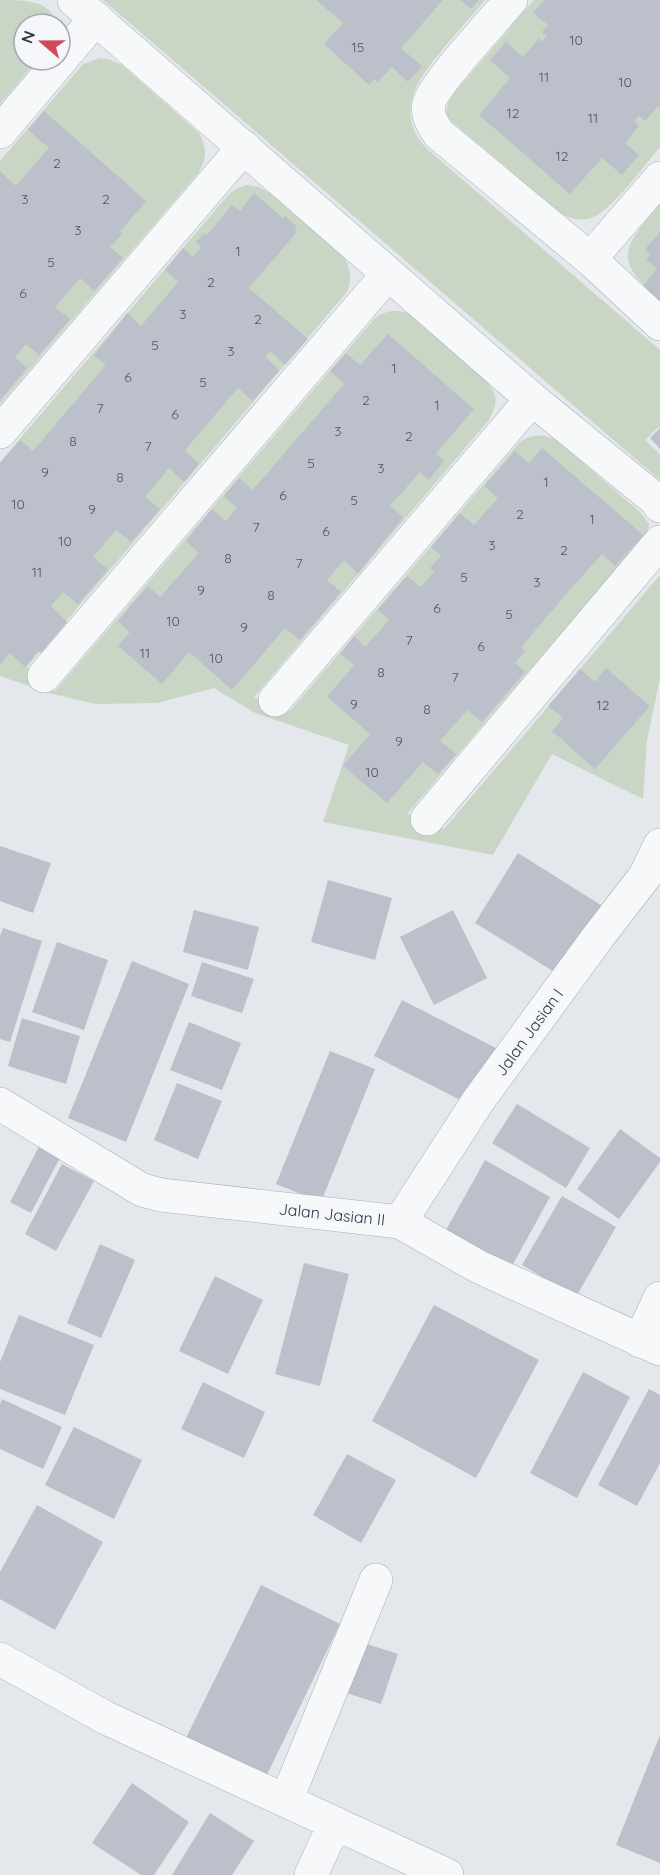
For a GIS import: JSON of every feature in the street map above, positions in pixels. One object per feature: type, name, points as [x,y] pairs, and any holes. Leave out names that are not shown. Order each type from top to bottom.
[{"type":"street","points":[[511,0],[440,84],[429,104],[430,121],[439,134],[590,259],[660,324]]},
{"type":"street","points":[[0,132],[85,9],[532,399],[656,500],[660,506]]},
{"type":"street","points":[[0,432],[244,147]]},
{"type":"street","points":[[590,259],[660,178]]},
{"type":"street","points":[[44,676],[388,274]]},
{"type":"street","points":[[275,700],[532,399]]},
{"type":"street","points":[[427,819],[660,542]]},
{"type":"street","name":"Jalan Jasian I","points":[[400,1222],[478,1101],[645,876],[660,845]]},
{"type":"street","name":"Jalan Jasian II","points":[[0,1104],[142,1190],[161,1195],[400,1222],[479,1267],[650,1345]]},
{"type":"street","points":[[650,1345],[660,1298]]},
{"type":"street","points":[[286,1801],[376,1581]]},
{"type":"street","points":[[0,1659],[106,1719],[447,1875]]},
{"type":"street","points":[[311,1875],[335,1824]]},
{"type":"green space","points":[[0,0],[35,3],[50,12],[12,12],[12,72],[27,72],[0,104]]},
{"type":"green space","points":[[103,0],[485,0],[438,55],[420,81],[411,107],[411,121],[416,135],[427,149],[660,350],[660,426],[645,440],[660,454],[660,480]]},
{"type":"green space","points":[[534,0],[660,0],[660,147],[617,198],[591,218],[577,219],[563,215],[451,121],[446,114],[448,103],[454,93]]},
{"type":"green space","points":[[100,58],[122,65],[199,133],[205,148],[204,162],[199,172],[0,404],[0,161],[83,64]]},
{"type":"green space","points":[[247,185],[259,187],[270,193],[343,256],[350,273],[347,292],[27,667],[55,691],[374,319],[387,312],[399,311],[409,314],[430,330],[482,376],[495,395],[494,409],[488,421],[254,697],[290,711],[518,444],[533,436],[549,437],[559,442],[641,513],[649,524],[648,531],[407,814],[444,829],[660,575],[660,678],[647,741],[643,799],[552,754],[493,855],[323,822],[349,745],[255,713],[214,688],[157,703],[95,704],[49,693],[0,676],[0,462],[229,194]]},
{"type":"green space","points":[[660,204],[660,300],[635,274],[629,263],[628,253],[638,232]]},
{"type":"building","points":[[316,0],[443,0],[401,48],[422,66],[408,82],[392,67],[378,82],[375,79],[369,85],[324,44],[343,23]]},
{"type":"building","points":[[460,0],[479,0],[471,9]]},
{"type":"building","points":[[544,0],[660,0],[660,108],[658,106],[645,121],[639,116],[634,121],[639,126],[625,143],[639,155],[622,175],[602,158],[570,194],[479,115],[510,78],[490,60],[506,42],[523,57],[539,38],[542,42],[547,36],[542,32],[548,25],[533,13]]},
{"type":"building","points":[[44,111],[146,201],[110,247],[123,258],[94,291],[80,278],[55,307],[70,319],[39,355],[26,344],[15,357],[27,368],[0,400],[0,171],[16,186],[49,148],[28,130]]},
{"type":"building","points":[[254,193],[283,218],[285,216],[297,227],[295,229],[297,232],[249,288],[308,339],[285,365],[270,351],[265,357],[279,370],[253,401],[238,388],[185,450],[199,464],[184,482],[169,468],[145,497],[160,509],[131,542],[116,530],[93,557],[108,569],[78,604],[63,592],[51,606],[67,622],[41,653],[38,651],[25,667],[10,653],[0,665],[0,463],[20,440],[33,451],[106,365],[94,356],[127,313],[141,326],[178,282],[165,270],[183,248],[193,257],[201,247],[196,242],[204,233],[207,235],[232,205],[240,211]]},
{"type":"building","points":[[660,232],[660,299],[658,301],[642,287],[657,269],[646,259],[650,255],[645,249]]},
{"type":"building","points":[[388,334],[474,409],[436,454],[444,461],[429,480],[420,472],[390,506],[403,517],[358,574],[344,560],[327,580],[341,592],[300,640],[285,628],[232,690],[189,652],[162,684],[118,646],[130,632],[118,621],[148,586],[160,597],[199,553],[186,541],[212,509],[226,521],[237,508],[224,496],[239,478],[253,490],[344,384],[330,371],[346,353],[360,365]]},
{"type":"building","points":[[660,428],[660,449],[650,438]]},
{"type":"building","points":[[542,448],[643,535],[615,566],[602,554],[574,585],[521,647],[525,651],[515,663],[525,672],[482,722],[467,710],[440,741],[456,754],[438,774],[423,762],[387,803],[343,766],[370,734],[327,697],[354,665],[340,654],[354,636],[365,647],[389,620],[378,610],[407,576],[421,587],[434,572],[430,568],[441,556],[431,547],[460,513],[474,525],[498,498],[484,486],[515,451],[529,463]]},
{"type":"building","points":[[606,668],[650,706],[595,769],[552,731],[563,718],[548,706],[580,669],[595,682]]},
{"type":"building","points":[[0,846],[51,863],[33,913],[0,901]]},
{"type":"building","points":[[518,853],[604,907],[561,976],[475,923]]},
{"type":"building","points":[[328,880],[392,898],[375,960],[311,942]]},
{"type":"building","points":[[194,910],[259,927],[248,970],[183,952]]},
{"type":"building","points":[[453,910],[487,978],[434,1005],[400,937]]},
{"type":"building","points":[[3,928],[42,941],[10,1042],[0,1039],[0,936]]},
{"type":"building","points":[[57,942],[108,960],[84,1030],[32,1012]]},
{"type":"building","points":[[132,961],[189,984],[126,1142],[68,1118]]},
{"type":"building","points":[[202,962],[254,979],[242,1013],[191,996]]},
{"type":"building","points":[[402,1000],[496,1048],[468,1104],[374,1056]]},
{"type":"building","points":[[22,1018],[80,1036],[66,1084],[8,1066]]},
{"type":"building","points":[[189,1022],[241,1043],[222,1090],[170,1070]]},
{"type":"building","points":[[330,1051],[375,1069],[321,1202],[276,1184]]},
{"type":"building","points":[[177,1083],[222,1101],[198,1159],[154,1140]]},
{"type":"building","points":[[517,1104],[590,1148],[566,1188],[492,1143]]},
{"type":"building","points":[[620,1129],[660,1158],[660,1162],[619,1219],[577,1189]]},
{"type":"building","points":[[42,1141],[63,1152],[31,1213],[10,1202]]},
{"type":"building","points":[[485,1160],[550,1197],[512,1266],[446,1230]]},
{"type":"building","points":[[62,1164],[94,1181],[56,1251],[25,1234]]},
{"type":"building","points":[[562,1196],[616,1227],[576,1297],[522,1265]]},
{"type":"building","points":[[100,1244],[135,1260],[101,1338],[67,1323]]},
{"type":"building","points":[[304,1263],[349,1274],[320,1386],[275,1374]]},
{"type":"building","points":[[215,1276],[263,1300],[228,1374],[179,1351]]},
{"type":"building","points":[[434,1305],[539,1360],[476,1478],[372,1421]]},
{"type":"building","points":[[19,1315],[94,1345],[65,1415],[0,1389],[0,1362]]},
{"type":"building","points":[[583,1372],[630,1397],[577,1498],[530,1473]]},
{"type":"building","points":[[203,1382],[265,1412],[244,1458],[181,1429]]},
{"type":"building","points":[[649,1389],[660,1395],[660,1463],[637,1506],[598,1485]]},
{"type":"building","points":[[2,1399],[62,1427],[43,1469],[0,1449]]},
{"type":"building","points":[[74,1427],[142,1460],[114,1519],[45,1485]]},
{"type":"building","points":[[347,1454],[396,1480],[361,1543],[313,1515]]},
{"type":"building","points":[[37,1505],[103,1542],[55,1630],[0,1599],[0,1572]]},
{"type":"building","points":[[261,1585],[340,1624],[265,1779],[185,1740]]},
{"type":"building","points":[[358,1641],[398,1654],[381,1704],[340,1691]]},
{"type":"building","points":[[660,1735],[660,1863],[616,1845]]},
{"type":"building","points":[[132,1783],[189,1822],[154,1875],[141,1875],[92,1843]]},
{"type":"building","points":[[210,1813],[254,1841],[232,1875],[172,1875]]}]
